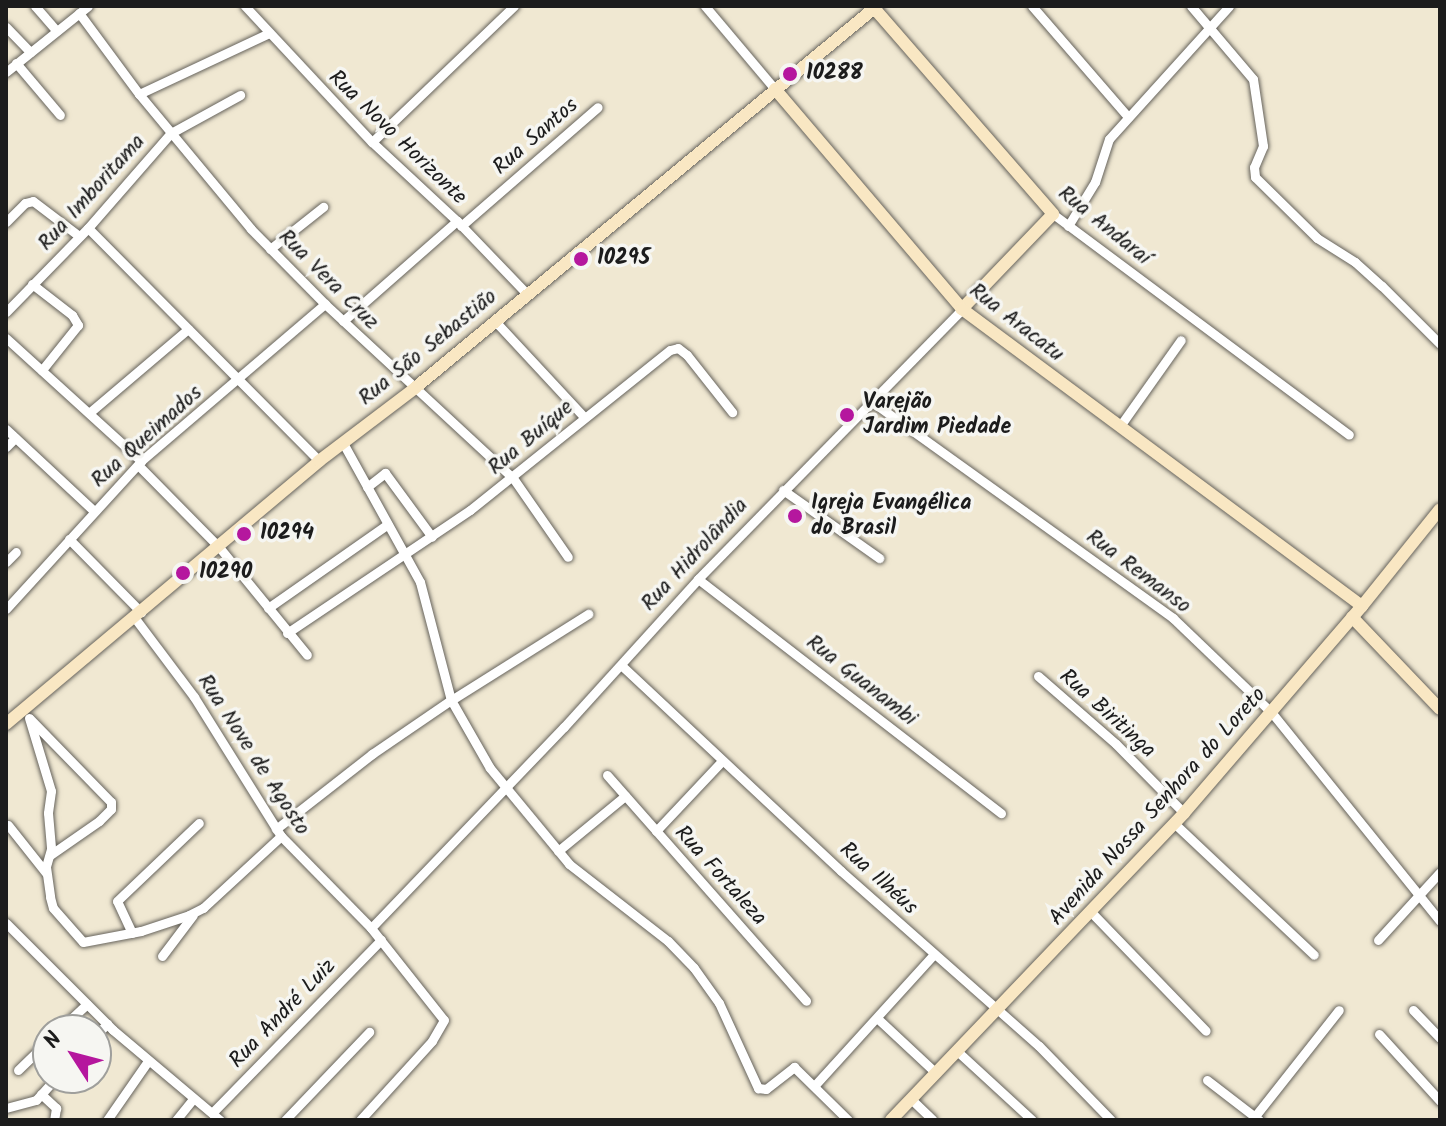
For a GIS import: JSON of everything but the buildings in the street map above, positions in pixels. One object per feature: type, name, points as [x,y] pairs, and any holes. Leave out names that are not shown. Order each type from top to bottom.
[{"type":"street","points":[[35,6],[57,31]]},
{"type":"street","points":[[6,72],[88,6]]},
{"type":"street","points":[[246,9],[258,6]]},
{"type":"street","points":[[372,142],[514,6]]},
{"type":"street","name":"Rua Aracatu","points":[[705,6],[962,309],[1362,606]]},
{"type":"street","points":[[1032,6],[1128,117]]},
{"type":"street","points":[[1191,6],[1253,79],[1263,146],[1254,167],[1255,177],[1317,238],[1355,262],[1382,286],[1440,344]]},
{"type":"street","points":[[1068,226],[1095,182],[1109,139],[1229,6]]},
{"type":"street","name":"Rua São Sebastião","points":[[6,724],[26,714],[319,461],[415,388],[875,7]]},
{"type":"street","name":"Rua Andaraí","points":[[875,7],[1053,214],[1349,435]]},
{"type":"street","name":"Rua Novo Horizonte","points":[[246,9],[372,142],[526,293]]},
{"type":"street","name":"Rua Vera Cruz","points":[[79,13],[139,94],[270,249],[513,478],[568,557]]},
{"type":"street","points":[[6,27],[30,52]]},
{"type":"street","points":[[139,94],[269,33]]},
{"type":"street","points":[[16,63],[60,115]]},
{"type":"street","points":[[171,133],[240,95]]},
{"type":"street","name":"Rua Santos","points":[[343,321],[598,107]]},
{"type":"street","name":"Rua Imboritama","points":[[6,312],[84,232],[171,133]]},
{"type":"street","points":[[6,222],[25,203],[33,201],[84,232],[188,329],[319,461]]},
{"type":"street","points":[[270,249],[323,207]]},
{"type":"street","name":"Rua Hidrolândia","points":[[371,928],[783,490],[1053,214]]},
{"type":"street","points":[[32,284],[72,315],[78,325],[42,370]]},
{"type":"street","name":"Rua Queimados","points":[[6,609],[93,510],[140,463],[325,304]]},
{"type":"street","points":[[494,320],[584,417]]},
{"type":"street","points":[[89,413],[188,329]]},
{"type":"street","points":[[6,338],[140,463],[219,547],[307,655]]},
{"type":"street","points":[[1120,426],[1181,340]]},
{"type":"street","name":"Rua Buíque","points":[[287,633],[432,537],[513,478],[654,360],[678,348],[732,412]]},
{"type":"street","name":"Rua Remanso","points":[[871,401],[1173,618],[1272,713],[1440,921]]},
{"type":"street","points":[[6,429],[93,510]]},
{"type":"street","points":[[6,447],[15,438]]},
{"type":"street","points":[[343,443],[420,582],[436,656],[452,699],[472,741],[504,786],[558,851],[668,941],[694,968],[719,1003],[758,1088],[766,1089],[791,1067],[798,1069],[848,1120]]},
{"type":"street","points":[[367,487],[385,473],[432,537]]},
{"type":"street","points":[[783,490],[879,558]]},
{"type":"street","name":"Avenida Nossa Senhora do Loreto","points":[[891,1120],[1179,818],[1438,516]]},
{"type":"street","points":[[268,608],[388,524]]},
{"type":"street","name":"Rua Nove de Agosto","points":[[69,539],[138,615],[194,697],[278,833],[371,928],[442,1016],[441,1030],[360,1120]]},
{"type":"street","points":[[6,562],[16,552]]},
{"type":"street","name":"Rua Guanambi","points":[[698,579],[1001,813]]},
{"type":"street","points":[[162,956],[195,912],[278,833],[372,754],[452,699],[588,614]]},
{"type":"street","points":[[1352,617],[1440,709]]},
{"type":"street","name":"Rua Ilhéus","points":[[621,665],[934,954],[998,1008],[1111,1120]]},
{"type":"street","name":"Rua Biritinga","points":[[1038,676],[1116,744],[1179,818],[1314,955]]},
{"type":"street","points":[[26,714],[109,798],[112,806],[108,813],[50,855]]},
{"type":"street","points":[[26,714],[51,791],[48,813],[50,855],[46,873],[53,908],[83,942],[176,922],[195,912]]},
{"type":"street","points":[[656,831],[722,761]]},
{"type":"street","name":"Rua Fortaleza","points":[[607,775],[806,1001]]},
{"type":"street","points":[[558,851],[625,796]]},
{"type":"street","points":[[132,933],[117,901],[199,823]]},
{"type":"street","points":[[8,825],[46,873]]},
{"type":"street","points":[[1378,940],[1440,872]]},
{"type":"street","points":[[1091,912],[1206,1031]]},
{"type":"street","points":[[6,923],[97,1014]]},
{"type":"street","name":"Rua André Luiz","points":[[216,1116],[381,940]]},
{"type":"street","points":[[815,1085],[934,954]]},
{"type":"street","points":[[76,1014],[87,1004]]},
{"type":"street","points":[[1207,1080],[1255,1119],[1339,1010]]},
{"type":"street","points":[[1413,1010],[1440,1038]]},
{"type":"street","points":[[877,1018],[936,1073]]},
{"type":"street","points":[[112,1029],[216,1116]]},
{"type":"street","points":[[285,1120],[369,1032]]},
{"type":"street","points":[[1379,1034],[1440,1101]]},
{"type":"street","points":[[957,1051],[1032,1120]]},
{"type":"street","points":[[18,1070],[32,1056]]},
{"type":"street","points":[[107,1120],[148,1061]]},
{"type":"street","points":[[6,1108],[29,1104],[41,1094],[56,1108],[54,1120]]},
{"type":"street","points":[[176,1120],[193,1099]]},
{"type":"street","points":[[911,1099],[933,1120]]},
{"type":"place","name":"10288","points":[[790,74]]},
{"type":"place","name":"10295","points":[[581,259]]},
{"type":"place","name":"Varejão Jardim Piedade","points":[[847,415]]},
{"type":"place","name":"Igreja Evangélica do Brasil","points":[[795,516]]},
{"type":"place","name":"10294","points":[[244,534]]},
{"type":"place","name":"10290","points":[[183,573]]}]
